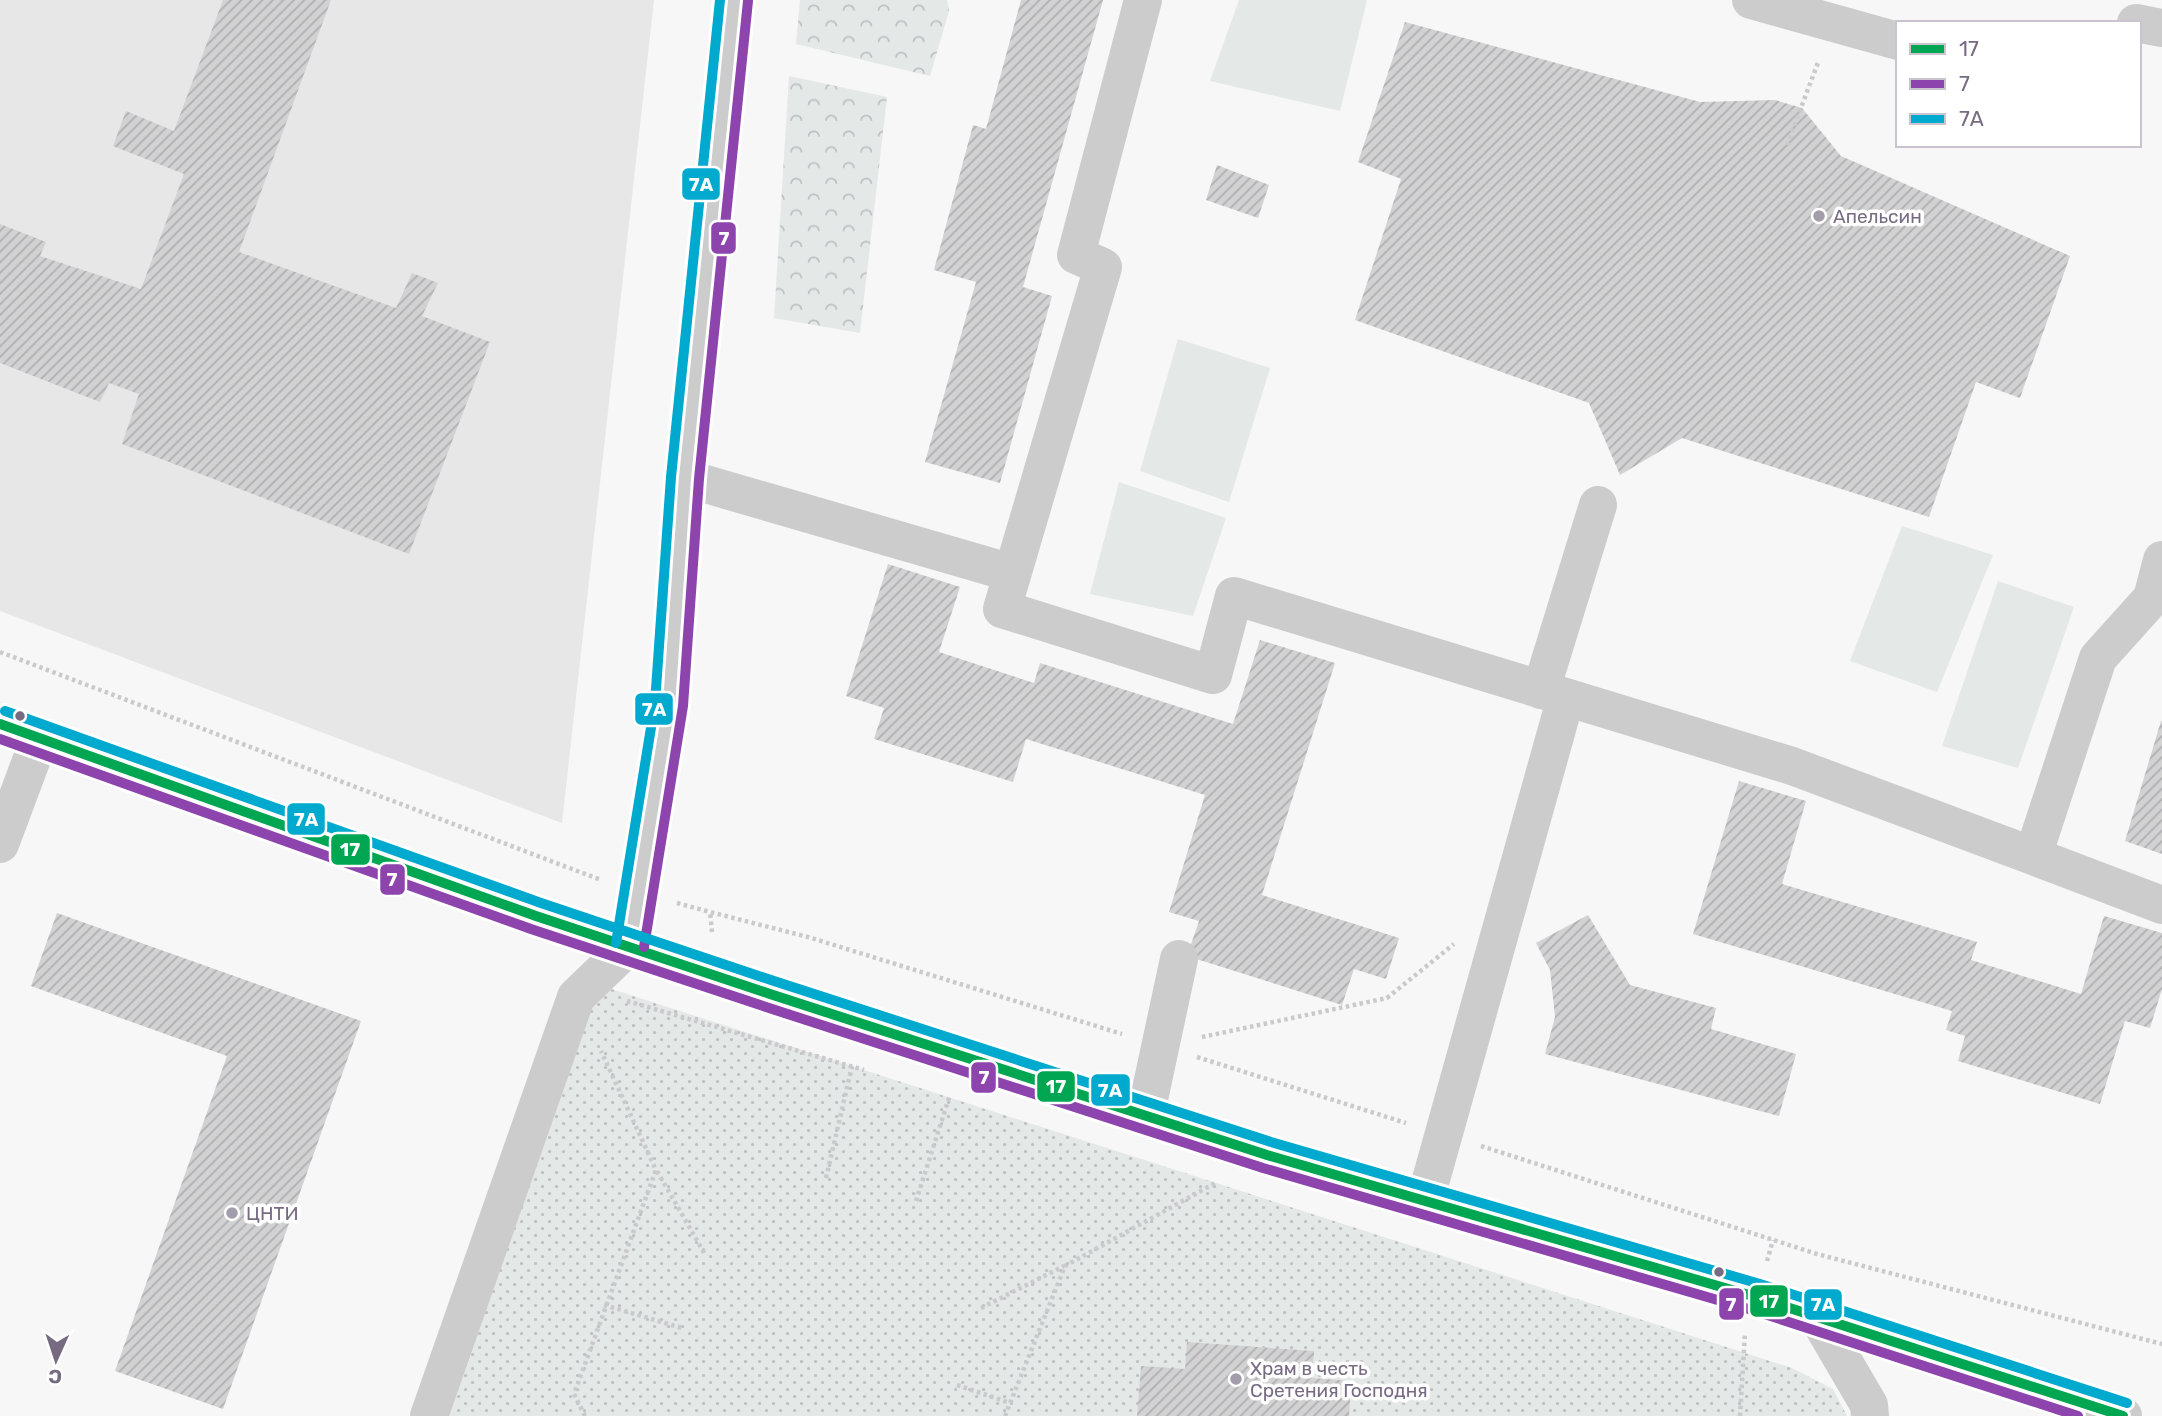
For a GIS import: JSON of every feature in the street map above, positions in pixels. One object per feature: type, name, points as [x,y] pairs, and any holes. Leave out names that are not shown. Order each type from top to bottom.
[{"type":"street","points":[[429,1416],[576,998],[630,945],[668,705],[685,478],[734,0]]},
{"type":"street","points":[[1143,0],[1076,255],[1103,267],[1002,609],[1213,675],[1234,596],[1792,766],[2162,905]]},
{"type":"street","points":[[1751,0],[1896,40]]},
{"type":"street","points":[[685,478],[1012,573]]},
{"type":"street","points":[[1425,1201],[1496,946],[1598,505]]},
{"type":"street","points":[[2033,856],[2098,658],[2152,598],[2162,560]]},
{"type":"street","points":[[0,724],[536,916],[1146,1113],[1267,1155],[1817,1316],[2085,1409],[2123,1416]]},
{"type":"street","points":[[0,844],[40,737]]},
{"type":"street","points":[[1146,1113],[1179,959]]},
{"type":"street","points":[[1817,1316],[1869,1405],[1870,1416]]},
{"type":"path","points":[[1787,145],[1832,23]]},
{"type":"path","points":[[0,652],[638,894],[710,912]]},
{"type":"path","points":[[1160,1046],[1387,998],[1463,937],[1496,946]]},
{"type":"path","points":[[576,998],[656,1170],[706,1256]]},
{"type":"path","points":[[826,1178],[852,1066],[868,1024]]},
{"type":"path","points":[[916,1201],[950,1096],[958,1053]]},
{"type":"path","points":[[981,1308],[1065,1266],[1267,1155]]},
{"type":"path","points":[[585,1416],[574,1394],[604,1305],[656,1170]]},
{"type":"path","points":[[1005,1416],[1065,1266]]},
{"type":"path","points":[[604,1305],[682,1328]]},
{"type":"path","points":[[957,1385],[1010,1403]]},
{"type":"shaded area","points":[[0,0],[654,0],[562,823],[0,611]]},
{"type":"green space","points":[[800,0],[947,0],[949,11],[930,76],[796,44]]},
{"type":"green space","points":[[1239,0],[1367,0],[1340,111],[1210,81]]},
{"type":"green space","points":[[789,76],[887,97],[860,333],[774,318]]},
{"type":"green space","points":[[1178,339],[1270,368],[1229,502],[1140,471]]},
{"type":"green space","points":[[1119,482],[1226,518],[1193,616],[1090,594]]},
{"type":"green space","points":[[1902,526],[1993,555],[1937,692],[1850,661]]},
{"type":"green space","points":[[1998,581],[2074,607],[2018,768],[1942,746]]},
{"type":"green space","points":[[599,985],[1792,1368],[1833,1389],[1847,1416],[442,1416]]},
{"type":"building","points":[[223,0],[331,0],[239,252],[396,308],[412,273],[438,283],[422,316],[490,342],[409,554],[122,444],[139,394],[109,383],[100,402],[0,363],[0,224],[46,242],[40,256],[141,289],[184,174],[113,146],[126,111],[174,131]]},
{"type":"building","points":[[1021,0],[1103,0],[1023,287],[1052,296],[1000,483],[925,462],[976,282],[934,270],[973,125],[986,129]]},
{"type":"building","points":[[1405,22],[1700,102],[1775,100],[1802,108],[1841,156],[2070,256],[2020,398],[1976,382],[1929,517],[1682,438],[1620,475],[1589,403],[1355,320],[1401,179],[1358,162]]},
{"type":"building","points":[[1217,165],[1269,185],[1258,218],[1206,200]]},
{"type":"building","points":[[888,564],[960,587],[939,652],[1034,683],[1040,663],[1233,724],[1260,640],[1335,663],[1262,895],[1399,938],[1386,979],[1354,969],[1342,1005],[1187,956],[1199,921],[1169,912],[1205,795],[1026,739],[1013,782],[874,739],[884,708],[846,696]]},
{"type":"building","points":[[2162,721],[2162,854],[2125,841]]},
{"type":"building","points":[[1739,781],[1806,801],[1782,884],[1977,942],[1971,960],[2081,994],[2104,916],[2162,933],[2162,989],[2150,1028],[2125,1021],[2100,1104],[1958,1061],[1965,1036],[1946,1030],[1952,1011],[1693,934]]},
{"type":"building","name":"ЦНТИ","points":[[57,913],[361,1021],[223,1409],[115,1371],[227,1056],[31,986]]},
{"type":"building","points":[[1588,915],[1630,985],[1716,1008],[1711,1029],[1796,1054],[1779,1116],[1545,1054],[1555,1017],[1550,970],[1536,943]]},
{"type":"building","name":"Храм в честь Сретения Господня","points":[[1187,1342],[1314,1351],[1312,1378],[1351,1381],[1349,1416],[1137,1416],[1141,1366],[1185,1369]]},
{"type":"transit line","name":"7А","points":[[616,943],[655,703],[671,477],[720,0]]},
{"type":"transit line","name":"7","points":[[644,947],[683,706],[699,479],[748,1]]},
{"type":"transit line","name":"7А","points":[[5,711],[541,903],[774,981],[1271,1142],[1760,1284],[2127,1403]]},
{"type":"transit line","name":"17","points":[[0,724],[536,916],[770,994],[1267,1155],[1756,1297],[2123,1416]]},
{"type":"transit line","name":"7","points":[[0,739],[531,929],[766,1007],[1263,1168],[1752,1310],[2078,1416]]},
{"type":"place","name":"Апельсин","points":[[1819,216]]},
{"type":"place","name":"ЦНТИ","points":[[232,1213]]},
{"type":"place","name":"Храм в честь Сретения Господня","points":[[1236,1379]]}]
